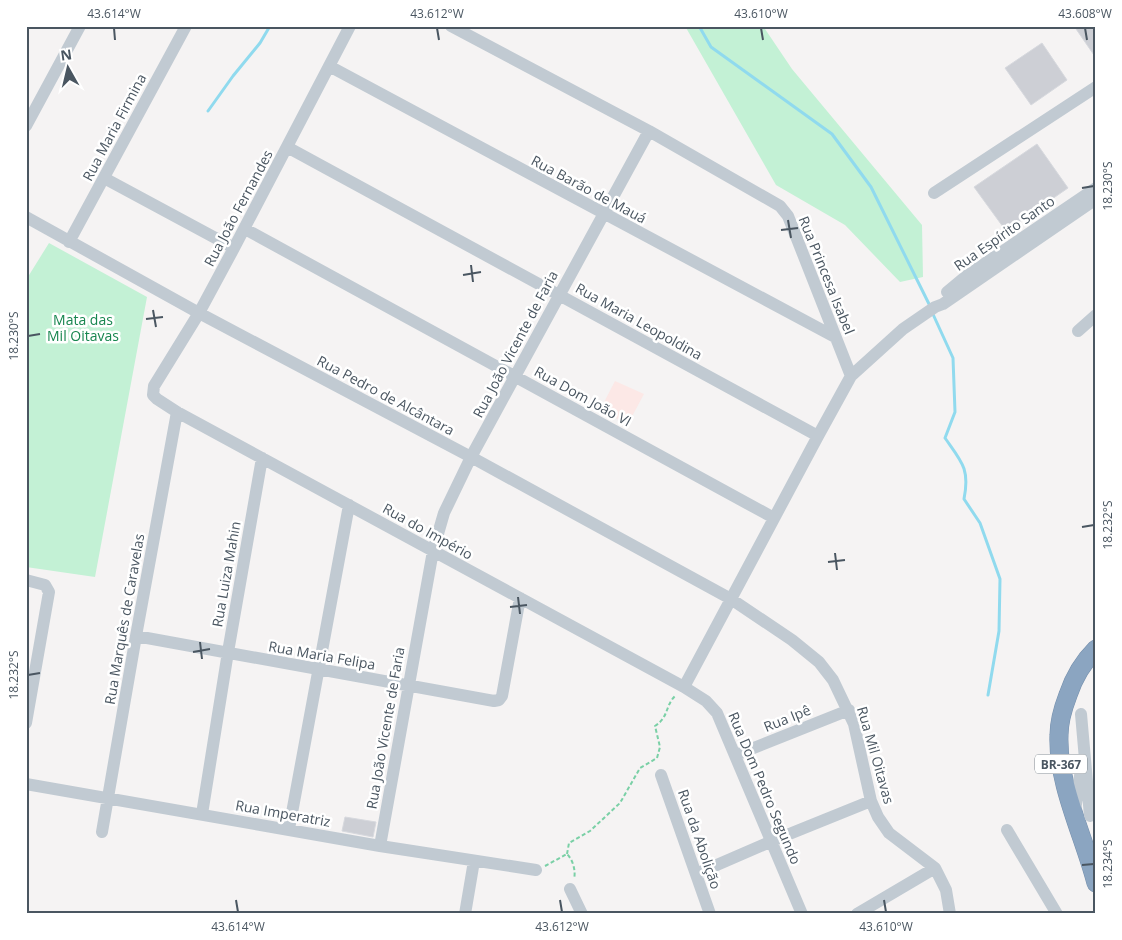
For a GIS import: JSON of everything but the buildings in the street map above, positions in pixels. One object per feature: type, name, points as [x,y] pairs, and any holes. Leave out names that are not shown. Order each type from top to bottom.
[{"type":"highway","name":"BR-367","points":[[1096,650],[1074,679],[1064,705],[1059,727],[1060,758],[1082,814],[1096,883]]},
{"type":"street","points":[[28,119],[80,26]]},
{"type":"street","name":"Rua Maria Firmina","points":[[69,242],[186,26]]},
{"type":"street","name":"Rua João Fernandes","points":[[159,401],[153,395],[154,388],[199,313],[245,229],[350,26]]},
{"type":"street","name":"Rua Princesa Isabel","points":[[452,26],[649,131],[782,208],[788,216],[851,376]]},
{"type":"street","name":"Rua Barão de Mauá","points":[[329,66],[835,337]]},
{"type":"street","points":[[934,194],[1096,88]]},
{"type":"street","name":"Rua João Vicente de Faria","points":[[380,846],[433,552],[444,513],[471,457],[649,131]]},
{"type":"street","name":"Rua Maria Leopoldina","points":[[287,147],[818,436]]},
{"type":"street","points":[[104,178],[234,248]]},
{"type":"street","name":"Rua Espírito Santo","points":[[931,310],[938,299],[965,277],[1096,188]]},
{"type":"street","name":"Rua Espírito Santo","points":[[851,376],[892,339],[931,310],[943,304],[1096,198]]},
{"type":"street","name":"Rua Pedro de Alcântara","points":[[26,217],[199,313],[471,457],[731,599]]},
{"type":"street","name":"Rua Dom João VI","points":[[245,229],[774,518]]},
{"type":"street","points":[[1078,331],[1096,315]]},
{"type":"street","points":[[684,687],[851,376]]},
{"type":"street","name":"Rua do Império","points":[[159,401],[433,552],[684,687]]},
{"type":"street","name":"Rua Marquês de Caravelas","points":[[102,832],[177,412]]},
{"type":"street","name":"Rua Luiza Mahin","points":[[202,814],[262,458]]},
{"type":"street","points":[[289,829],[349,504]]},
{"type":"street","points":[[26,580],[45,585],[49,591],[26,723]]},
{"type":"street","name":"Rua Maria Felipa","points":[[136,636],[494,701],[502,696],[520,598]]},
{"type":"street","name":"Rua Mil Oitavas","points":[[731,599],[792,640],[819,662],[833,680],[849,710],[858,737],[871,801],[878,817],[889,833],[935,868],[946,890],[950,914]]},
{"type":"street","name":"Rua Dom Pedro Segundo","points":[[684,687],[702,697],[714,708],[736,755],[802,914]]},
{"type":"street","name":"Rua Ipê","points":[[736,755],[849,710]]},
{"type":"street","points":[[1081,714],[1084,753],[1082,814]]},
{"type":"street","points":[[1082,814],[1092,789],[1084,753]]},
{"type":"street","name":"Rua da Abolição","points":[[661,775],[710,914]]},
{"type":"street","name":"Rua Imperatriz","points":[[26,784],[380,846],[536,870]]},
{"type":"street","points":[[696,874],[871,801]]},
{"type":"street","points":[[1007,830],[1057,914]]},
{"type":"street","points":[[464,914],[474,861]]},
{"type":"street","points":[[857,914],[935,868]]},
{"type":"street","points":[[570,889],[582,914]]},
{"type":"path","points":[[567,854],[569,843],[590,831],[620,803],[640,768],[657,758],[660,747],[655,726],[663,721],[672,700],[684,687]]},
{"type":"path","points":[[536,870],[567,854]]},
{"type":"path","points":[[567,854],[571,858],[575,877],[570,889]]},
{"type":"shaded area","points":[[615,381],[644,394],[628,424],[600,410]]},
{"type":"green space","points":[[685,26],[763,26],[792,69],[922,225],[923,277],[900,282],[845,225],[776,185]]},
{"type":"green space","name":"Mata das Mil Oitavas","points":[[49,243],[147,297],[95,577],[26,567],[26,280]]},
{"type":"waterway","points":[[208,111],[260,43],[270,26]]},
{"type":"waterway","points":[[699,26],[711,47],[832,134],[871,187],[930,306]]},
{"type":"waterway","points":[[932,312],[953,358],[955,412],[945,438],[963,466],[966,480],[964,499],[980,523],[1000,579],[999,631],[988,695]]}]
